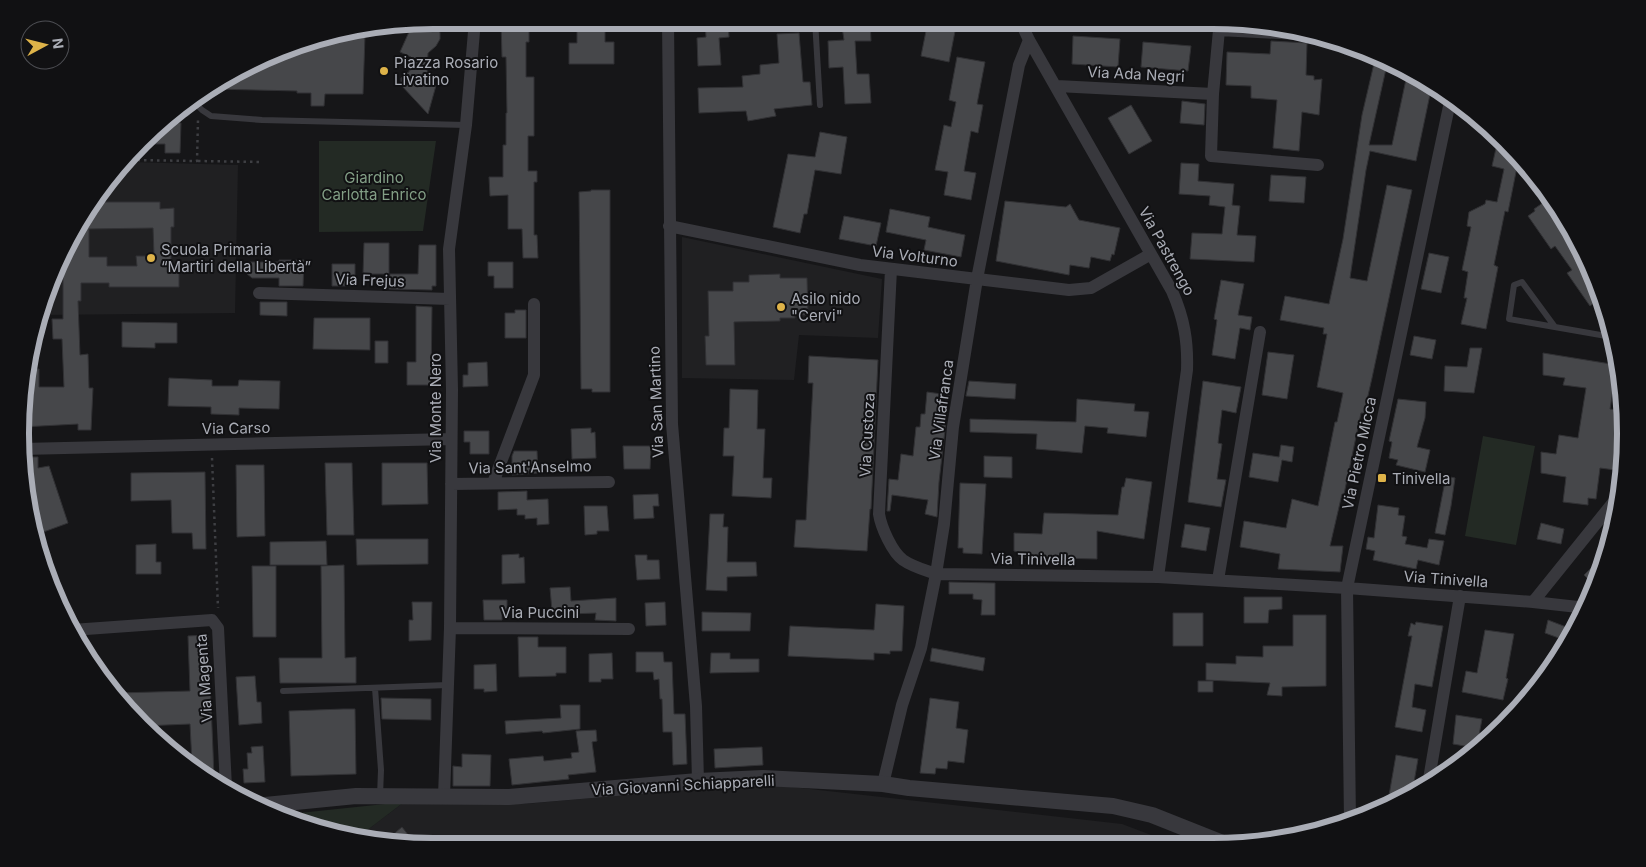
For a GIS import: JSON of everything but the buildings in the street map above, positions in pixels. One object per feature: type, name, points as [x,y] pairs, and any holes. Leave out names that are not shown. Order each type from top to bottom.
[{"type":"street","name":"Via Monte Nero","points":[[444,797],[450,628],[452,390],[450,238],[466,125],[474,29]]},
{"type":"street","name":"Via San Martino","points":[[668,29],[672,424],[696,706],[698,781]]},
{"type":"street","name":"Via Pastrengo","points":[[1023,29],[1151,254],[1179,306],[1185,323],[1188,355],[1187,370],[1158,577]]},
{"type":"street","points":[[1267,32],[1219,30],[1213,94],[1211,156],[1318,165]]},
{"type":"street","name":"Via Villafranca","points":[[884,784],[902,705],[921,648],[936,574],[944,524],[952,427],[977,279],[1019,65],[1030,40]]},
{"type":"street","name":"Via Ada Negri","points":[[1057,86],[1213,94]]},
{"type":"street","name":"Via Pietro Micca","points":[[1350,814],[1347,588],[1449,105]]},
{"type":"street","name":"Via Volturno","points":[[669,226],[860,266],[1069,290],[1091,288],[1151,254]]},
{"type":"street","name":"Via Custoza","points":[[892,269],[880,522],[900,558],[908,564],[936,574]]},
{"type":"street","name":"Via Frejus","points":[[259,293],[450,299]]},
{"type":"street","points":[[493,483],[534,375],[534,304]]},
{"type":"street","points":[[1218,580],[1260,332]]},
{"type":"street","name":"Via Carso","points":[[30,449],[451,439]]},
{"type":"street","name":"Via Sant'Anselmo","points":[[451,484],[609,482]]},
{"type":"street","points":[[1533,602],[1610,506]]},
{"type":"street","name":"Via Tinivella","points":[[936,574],[1158,577],[1218,580],[1460,596],[1578,607]]},
{"type":"street","points":[[1430,775],[1460,596]]},
{"type":"street","name":"Via Magenta","points":[[79,629],[212,620],[218,628],[226,781]]},
{"type":"street","name":"Via Puccini","points":[[450,628],[629,629]]},
{"type":"street","name":"Via Giovanni Schiapparelli","points":[[272,804],[380,796],[509,797],[698,781],[763,778],[884,784],[1113,806],[1152,816],[1209,838]]},
{"type":"lane","points":[[815,29],[820,105]]},
{"type":"lane","points":[[198,106],[211,116],[262,120],[466,125]]},
{"type":"lane","points":[[1555,327],[1522,282],[1514,285],[1509,319],[1555,327],[1604,335]]},
{"type":"lane","points":[[283,691],[448,685]]},
{"type":"lane","points":[[375,688],[381,770],[380,796]]},
{"type":"path","points":[[197,161],[198,106]]},
{"type":"path","points":[[135,160],[261,162]]},
{"type":"path","points":[[212,444],[218,628]]},
{"type":"shaded area","name":"Scuola Primaria “Martiri della Libertà”","points":[[133,162],[238,165],[235,313],[47,315],[70,254],[83,231],[112,187]]},
{"type":"shaded area","name":"Asilo nido \"Cervi\"","points":[[682,237],[882,279],[878,338],[799,335],[794,380],[682,378]]},
{"type":"shaded area","points":[[774,785],[1122,824],[1159,838],[434,838],[381,835],[365,832],[404,802],[524,804],[706,788]]},
{"type":"green space","name":"Giardino Carlotta Enrico","points":[[319,141],[436,141],[423,231],[319,232]]},
{"type":"green space","points":[[1483,436],[1535,446],[1516,545],[1465,536]]},
{"type":"green space","points":[[404,802],[365,832],[295,813]]},
{"type":"place","name":"Piazza Rosario Livatino","points":[[384,71]]},
{"type":"place","name":"Scuola Primaria “Martiri della Libertà”","points":[[151,258]]},
{"type":"place","name":"Asilo nido \"Cervi\"","points":[[781,307]]},
{"type":"place","name":"Tinivella","points":[[1382,478]]}]
